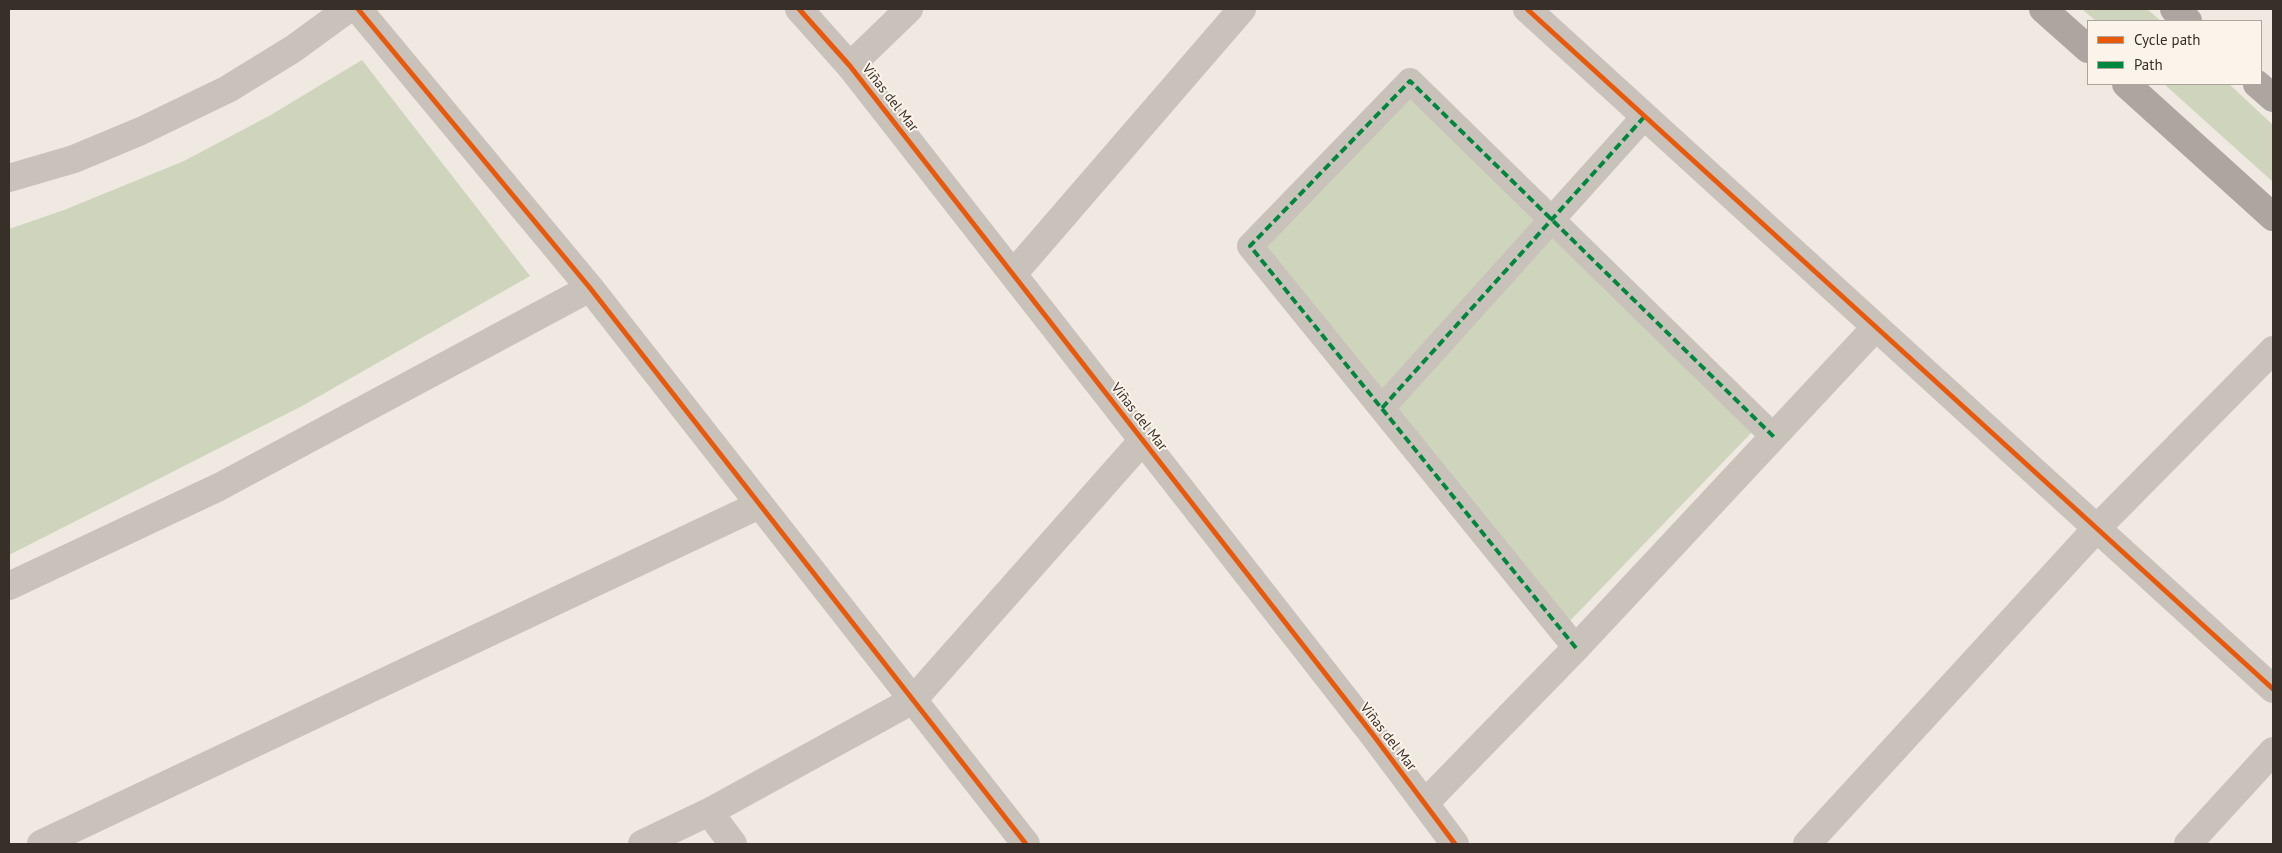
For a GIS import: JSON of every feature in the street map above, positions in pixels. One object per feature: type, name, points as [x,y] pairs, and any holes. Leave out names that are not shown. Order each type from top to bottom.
[{"type":"main road","points":[[2043,9],[2087,49]]},
{"type":"main road","points":[[2174,9],[2187,20]]},
{"type":"main road","points":[[2127,85],[2273,216]]},
{"type":"main road","points":[[2258,85],[2273,98]]},
{"type":"street","points":[[9,178],[74,160],[141,132],[228,89],[293,49],[348,9]]},
{"type":"street","points":[[358,9],[590,288],[1026,844]]},
{"type":"street","name":"Viñas del Mar","points":[[800,9],[850,66],[1456,844]]},
{"type":"street","points":[[850,66],[909,9]]},
{"type":"street","points":[[1013,274],[1242,9]]},
{"type":"street","points":[[1527,9],[2273,689]]},
{"type":"street","points":[[1576,648],[1250,246],[1410,81],[1774,437]]},
{"type":"street","points":[[1382,408],[1645,116]]},
{"type":"street","points":[[9,586],[219,486],[590,288]]},
{"type":"street","points":[[1425,803],[1576,648],[1876,327]]},
{"type":"street","points":[[1807,844],[2097,528],[2273,350]]},
{"type":"street","points":[[642,844],[708,812],[913,700],[1143,440]]},
{"type":"street","points":[[40,844],[759,505]]},
{"type":"street","points":[[2188,844],[2273,751]]},
{"type":"street","points":[[708,812],[733,844]]},
{"type":"green space","points":[[2082,9],[2147,9],[2160,20],[2095,20]]},
{"type":"green space","points":[[362,60],[530,276],[302,406],[9,555],[9,229],[64,210],[184,161],[269,116]]},
{"type":"green space","points":[[2165,85],[2230,85],[2273,125],[2273,182]]},
{"type":"green space","points":[[1406,90],[1540,214],[1379,393],[1257,246]]},
{"type":"green space","points":[[1551,235],[1753,431],[1565,626],[1393,415]]},
{"type":"marked path","points":[[1576,648],[1250,246],[1410,81],[1774,437]]},
{"type":"marked path","points":[[1382,408],[1645,116]]},
{"type":"cycle path","points":[[358,9],[590,288],[1026,844]]},
{"type":"cycle path","points":[[799,9],[850,66],[1374,736],[1455,844]]},
{"type":"cycle path","points":[[1527,9],[2273,689]]}]
